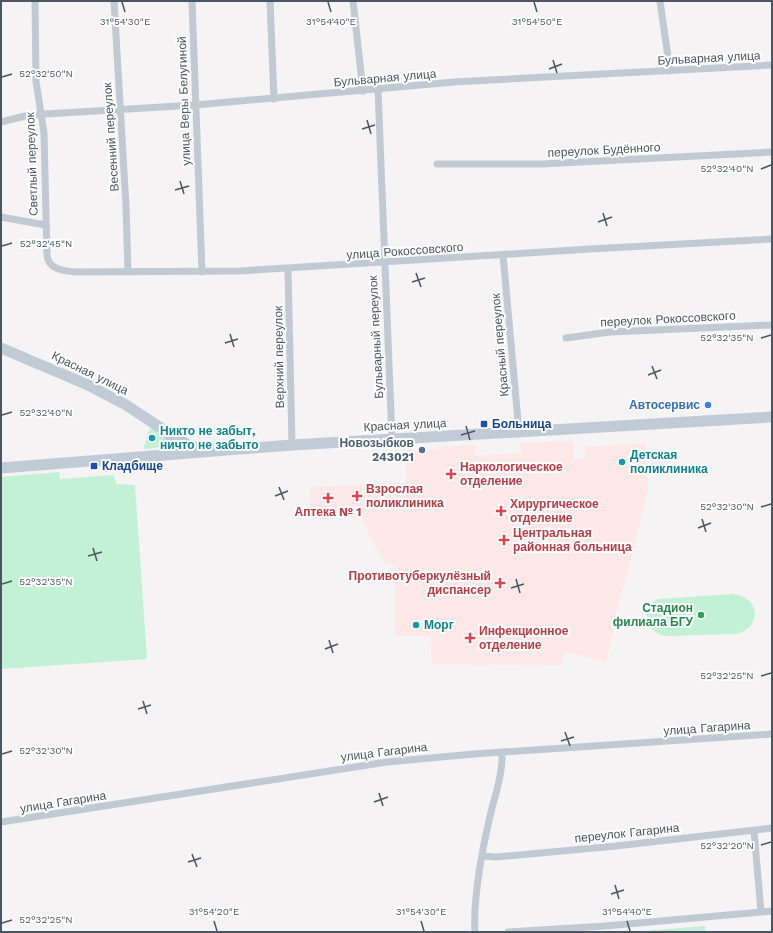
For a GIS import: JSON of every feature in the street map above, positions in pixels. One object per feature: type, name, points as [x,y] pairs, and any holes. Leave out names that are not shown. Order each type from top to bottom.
[{"type":"main road","name":"Красная улица","points":[[1,348],[101,391],[163,428],[172,438],[177,453],[392,438],[772,417]]},
{"type":"main road","points":[[163,428],[188,445],[205,451]]},
{"type":"main road","points":[[1,468],[177,453]]},
{"type":"street","name":"Светлый переулок","points":[[35,1],[36,81],[42,114],[47,255]]},
{"type":"street","name":"Весенний переулок","points":[[114,1],[126,206],[128,272]]},
{"type":"street","name":"улица Веры Белугиной","points":[[192,1],[202,272]]},
{"type":"street","points":[[270,1],[274,99]]},
{"type":"street","points":[[353,1],[362,91]]},
{"type":"street","points":[[660,1],[670,71]]},
{"type":"street","name":"Бульварная улица","points":[[1,122],[23,115],[274,99],[454,82],[772,65]]},
{"type":"street","name":"Бульварный переулок","points":[[378,90],[383,263],[392,438]]},
{"type":"street","name":"переулок Будённого","points":[[437,164],[542,164],[772,152]]},
{"type":"street","points":[[1,217],[45,225]]},
{"type":"street","name":"улица Рокоссовского","points":[[47,255],[50,264],[62,270],[202,272],[288,269],[772,239]]},
{"type":"street","name":"Красный переулок","points":[[503,255],[519,432]]},
{"type":"street","name":"Верхний переулок","points":[[288,269],[292,445]]},
{"type":"street","name":"переулок Рокоссовского","points":[[566,338],[610,332],[772,325]]},
{"type":"street","name":"улица Гагарина","points":[[1,822],[360,765],[502,752],[772,734]]},
{"type":"street","points":[[475,932],[475,913],[483,856],[490,816],[502,768],[502,752]]},
{"type":"street","name":"переулок Гагарина","points":[[483,856],[616,846],[772,828]]},
{"type":"street","points":[[754,831],[761,912]]},
{"type":"street","points":[[508,932],[605,926],[772,911]]},
{"type":"shaded area","name":"Центральная районная больница","points":[[573,441],[574,459],[586,458],[585,447],[645,443],[648,488],[630,563],[611,629],[613,630],[606,662],[565,652],[561,665],[432,664],[431,636],[395,636],[395,566],[384,562],[361,518],[311,511],[310,487],[399,483],[400,488],[407,488],[405,449],[412,448],[412,451],[438,450],[439,447],[475,445],[475,456],[521,453],[520,443]]},
{"type":"green space","points":[[151,425],[165,437],[167,443],[166,447],[143,449]]},
{"type":"green space","points":[[59,472],[60,479],[114,475],[116,484],[135,485],[147,659],[1,669],[1,477]]},
{"type":"green space","name":"Стадион филиала БГУ","points":[[734,594],[749,601],[755,613],[754,620],[744,631],[736,634],[666,636],[659,634],[649,626],[647,615],[649,609],[658,599]]},
{"type":"green space","points":[[705,926],[706,932],[632,932]]},
{"type":"place","name":"Автосервис","points":[[708,405]]},
{"type":"place","name":"Больница","points":[[484,424]]},
{"type":"place","name":"Никто не забыт, ничто не забыто","points":[[152,438]]},
{"type":"place","name":"Новозыбков 243021","points":[[422,450]]},
{"type":"place","name":"Детская поликлиника","points":[[622,462]]},
{"type":"place","name":"Кладбище","points":[[94,466]]},
{"type":"place","name":"Наркологическое отделение","points":[[451,474]]},
{"type":"place","name":"Взрослая поликлиника","points":[[357,496]]},
{"type":"place","name":"Аптека № 1","points":[[328,498]]},
{"type":"place","name":"Хирургическое отделение","points":[[501,511]]},
{"type":"place","name":"Центральная районная больница","points":[[504,540]]},
{"type":"place","name":"Противотуберкулёзный диспансер","points":[[500,583]]},
{"type":"place","name":"Стадион филиала БГУ","points":[[701,615]]},
{"type":"place","name":"Морг","points":[[416,625]]},
{"type":"place","name":"Инфекционное отделение","points":[[470,638]]}]
